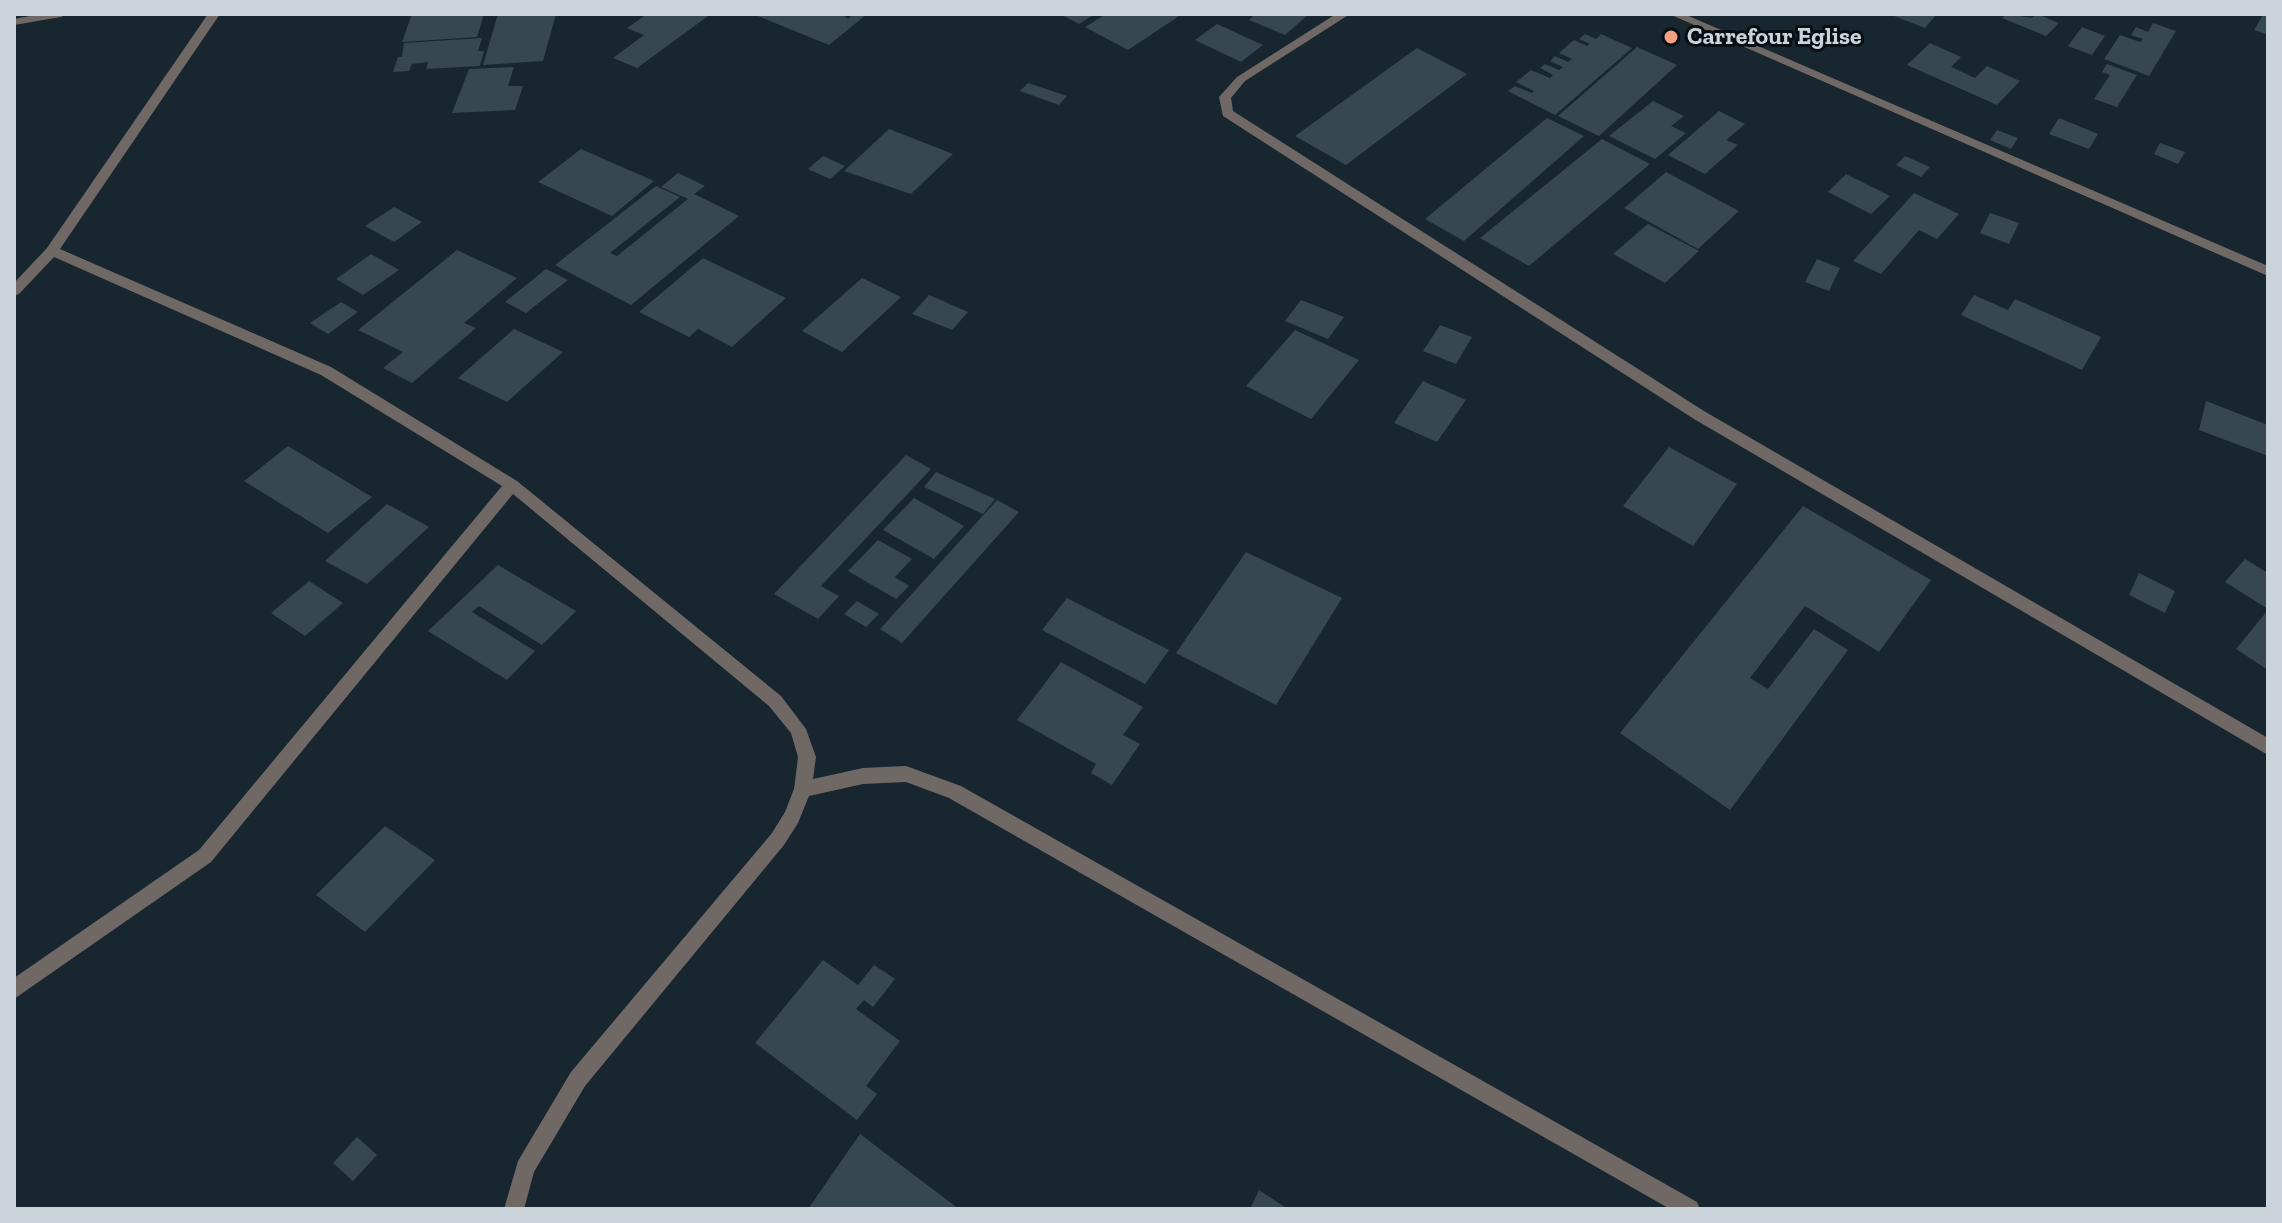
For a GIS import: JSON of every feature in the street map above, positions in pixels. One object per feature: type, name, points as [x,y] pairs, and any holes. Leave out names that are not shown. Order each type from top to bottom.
[{"type":"street","points":[[14,22],[61,14]]},
{"type":"street","points":[[14,291],[52,251],[214,14]]},
{"type":"street","points":[[1344,14],[1241,79],[1225,97],[1227,113],[1699,415],[2268,747]]},
{"type":"street","points":[[1675,14],[2268,271]]},
{"type":"street","points":[[52,251],[326,371],[512,485],[775,701],[798,729],[807,757],[803,789],[778,839],[578,1079],[525,1168],[514,1209]]},
{"type":"street","points":[[14,989],[205,856],[512,485]]},
{"type":"street","points":[[803,789],[863,776],[906,774],[955,792],[1690,1209]]},
{"type":"building","points":[[412,14],[484,14],[477,37],[402,42]]},
{"type":"building","points":[[498,14],[556,14],[543,61],[483,65]]},
{"type":"building","points":[[647,14],[711,14],[637,68],[613,58],[644,35],[627,28]]},
{"type":"building","points":[[753,14],[842,14],[848,19],[853,14],[866,15],[829,45]]},
{"type":"building","points":[[1060,14],[1095,14],[1079,24]]},
{"type":"building","points":[[1106,14],[1182,14],[1128,50],[1085,27]]},
{"type":"building","points":[[1255,14],[1309,14],[1285,35],[1249,20]]},
{"type":"building","points":[[1889,14],[1937,14],[1925,28]]},
{"type":"building","points":[[2007,14],[2032,18],[2037,14],[2059,23],[2046,36],[2002,18]]},
{"type":"building","points":[[2263,15],[2268,17],[2268,35],[2254,30]]},
{"type":"building","points":[[2153,23],[2176,31],[2149,76],[2104,59],[2120,35],[2140,42],[2143,39],[2131,35],[2136,27],[2148,32]]},
{"type":"building","points":[[1217,24],[1263,45],[1241,62],[1195,40]]},
{"type":"building","points":[[2082,27],[2105,36],[2092,55],[2068,46]]},
{"type":"building","points":[[1585,34],[1596,39],[1601,34],[1632,48],[1555,115],[1508,91],[1515,86],[1532,93],[1534,91],[1516,82],[1531,70],[1550,78],[1553,75],[1540,68],[1545,64],[1559,70],[1563,67],[1550,61],[1555,56],[1568,62],[1572,59],[1559,53],[1574,40],[1587,46],[1590,44],[1579,39]]},
{"type":"building","points":[[482,38],[478,51],[484,51],[480,66],[426,69],[428,62],[412,64],[409,71],[393,72],[398,57],[402,57],[404,43]]},
{"type":"building","points":[[1930,43],[1961,57],[1951,67],[1975,78],[1987,66],[2020,81],[1997,105],[1907,65]]},
{"type":"building","points":[[1637,47],[1677,65],[1599,136],[1558,116]]},
{"type":"building","points":[[1417,48],[1467,74],[1346,165],[1295,136]]},
{"type":"building","points":[[2107,64],[2137,75],[2117,107],[2094,99],[2110,75],[2102,72]]},
{"type":"building","points":[[514,67],[508,86],[523,86],[515,110],[452,113],[469,69]]},
{"type":"building","points":[[1028,83],[1067,96],[1059,105],[1020,91]]},
{"type":"building","points":[[1653,101],[1684,116],[1671,126],[1686,133],[1655,159],[1609,136]]},
{"type":"building","points":[[1719,111],[1745,124],[1726,140],[1738,145],[1705,174],[1668,155]]},
{"type":"building","points":[[1547,118],[1584,136],[1464,241],[1425,219]]},
{"type":"building","points":[[2059,118],[2098,134],[2089,149],[2049,134]]},
{"type":"building","points":[[889,129],[953,154],[911,194],[844,171]]},
{"type":"building","points":[[1997,130],[2018,138],[2011,149],[1990,140]]},
{"type":"building","points":[[1602,139],[1650,164],[1529,266],[1480,238]]},
{"type":"building","points":[[2160,143],[2185,152],[2178,164],[2154,154]]},
{"type":"building","points":[[581,149],[654,181],[612,216],[538,182]]},
{"type":"building","points":[[823,156],[845,166],[830,179],[808,169]]},
{"type":"building","points":[[1905,156],[1930,167],[1921,177],[1896,165]]},
{"type":"building","points":[[1666,172],[1739,211],[1698,249],[1624,208]]},
{"type":"building","points":[[678,173],[705,186],[694,194],[739,216],[631,305],[555,265],[656,186],[680,197],[610,253],[617,256],[688,199],[661,187]]},
{"type":"building","points":[[1846,174],[1890,196],[1871,214],[1828,192]]},
{"type":"building","points":[[1914,193],[1959,214],[1937,239],[1919,230],[1881,274],[1853,261]]},
{"type":"building","points":[[394,207],[422,222],[394,242],[365,226]]},
{"type":"building","points":[[1990,213],[2019,223],[2009,244],[1980,233]]},
{"type":"building","points":[[1648,224],[1699,251],[1665,283],[1613,254]]},
{"type":"building","points":[[457,250],[517,278],[464,323],[476,328],[412,383],[383,368],[403,352],[358,330]]},
{"type":"building","points":[[371,254],[399,270],[363,295],[336,279]]},
{"type":"building","points":[[703,258],[786,298],[732,347],[698,329],[689,337],[639,312]]},
{"type":"building","points":[[1817,259],[1840,268],[1829,291],[1805,282]]},
{"type":"building","points":[[546,269],[568,280],[526,313],[505,302]]},
{"type":"building","points":[[862,278],[901,297],[842,352],[802,331]]},
{"type":"building","points":[[929,295],[968,312],[952,330],[912,314]]},
{"type":"building","points":[[1974,295],[2008,310],[2015,299],[2101,337],[2082,370],[1961,315]]},
{"type":"building","points":[[1301,300],[1344,317],[1328,339],[1285,321]]},
{"type":"building","points":[[341,302],[358,312],[328,334],[310,323]]},
{"type":"building","points":[[1440,325],[1472,337],[1456,364],[1423,351]]},
{"type":"building","points":[[514,329],[563,352],[507,402],[458,378]]},
{"type":"building","points":[[1295,330],[1359,360],[1311,419],[1246,386]]},
{"type":"building","points":[[1423,381],[1466,400],[1437,442],[1394,423]]},
{"type":"building","points":[[2206,401],[2268,425],[2268,456],[2199,430]]},
{"type":"building","points":[[288,446],[372,497],[328,533],[244,481]]},
{"type":"building","points":[[1669,447],[1737,484],[1693,546],[1623,506]]},
{"type":"building","points":[[906,455],[931,469],[821,586],[839,596],[818,619],[774,594]]},
{"type":"building","points":[[936,472],[995,499],[983,514],[924,487]]},
{"type":"building","points":[[914,498],[964,526],[934,559],[883,530]]},
{"type":"building","points":[[997,500],[1019,512],[902,643],[880,629]]},
{"type":"building","points":[[387,504],[429,527],[367,584],[325,561]]},
{"type":"building","points":[[1803,506],[1931,580],[1879,652],[1805,606],[1750,678],[1768,689],[1814,629],[1848,650],[1730,810],[1620,733]]},
{"type":"building","points":[[878,540],[912,559],[895,577],[909,586],[896,599],[848,571]]},
{"type":"building","points":[[1246,552],[1342,598],[1276,705],[1176,653]]},
{"type":"building","points":[[2245,559],[2268,573],[2268,609],[2225,582]]},
{"type":"building","points":[[498,565],[576,611],[542,645],[479,606],[472,612],[535,651],[507,680],[428,631]]},
{"type":"building","points":[[2139,573],[2175,591],[2165,613],[2129,595]]},
{"type":"building","points":[[309,581],[343,603],[305,636],[271,613]]},
{"type":"building","points":[[1067,598],[1169,650],[1145,684],[1042,630]]},
{"type":"building","points":[[857,601],[879,614],[866,627],[844,614]]},
{"type":"building","points":[[2268,610],[2268,670],[2236,649]]},
{"type":"building","points":[[1061,662],[1143,707],[1123,735],[1140,744],[1112,785],[1091,773],[1096,764],[1017,720]]},
{"type":"building","points":[[385,826],[435,860],[365,932],[316,895]]},
{"type":"building","points":[[823,960],[858,985],[874,965],[895,979],[873,1007],[864,1000],[856,1009],[900,1041],[866,1086],[877,1094],[857,1120],[755,1043]]},
{"type":"building","points":[[860,1134],[959,1209],[808,1209]]},
{"type":"building","points":[[357,1137],[377,1155],[353,1181],[333,1163]]},
{"type":"building","points":[[1259,1190],[1288,1209],[1250,1209]]},
{"type":"place","name":"Carrefour Eglise","points":[[1671,37]]}]
